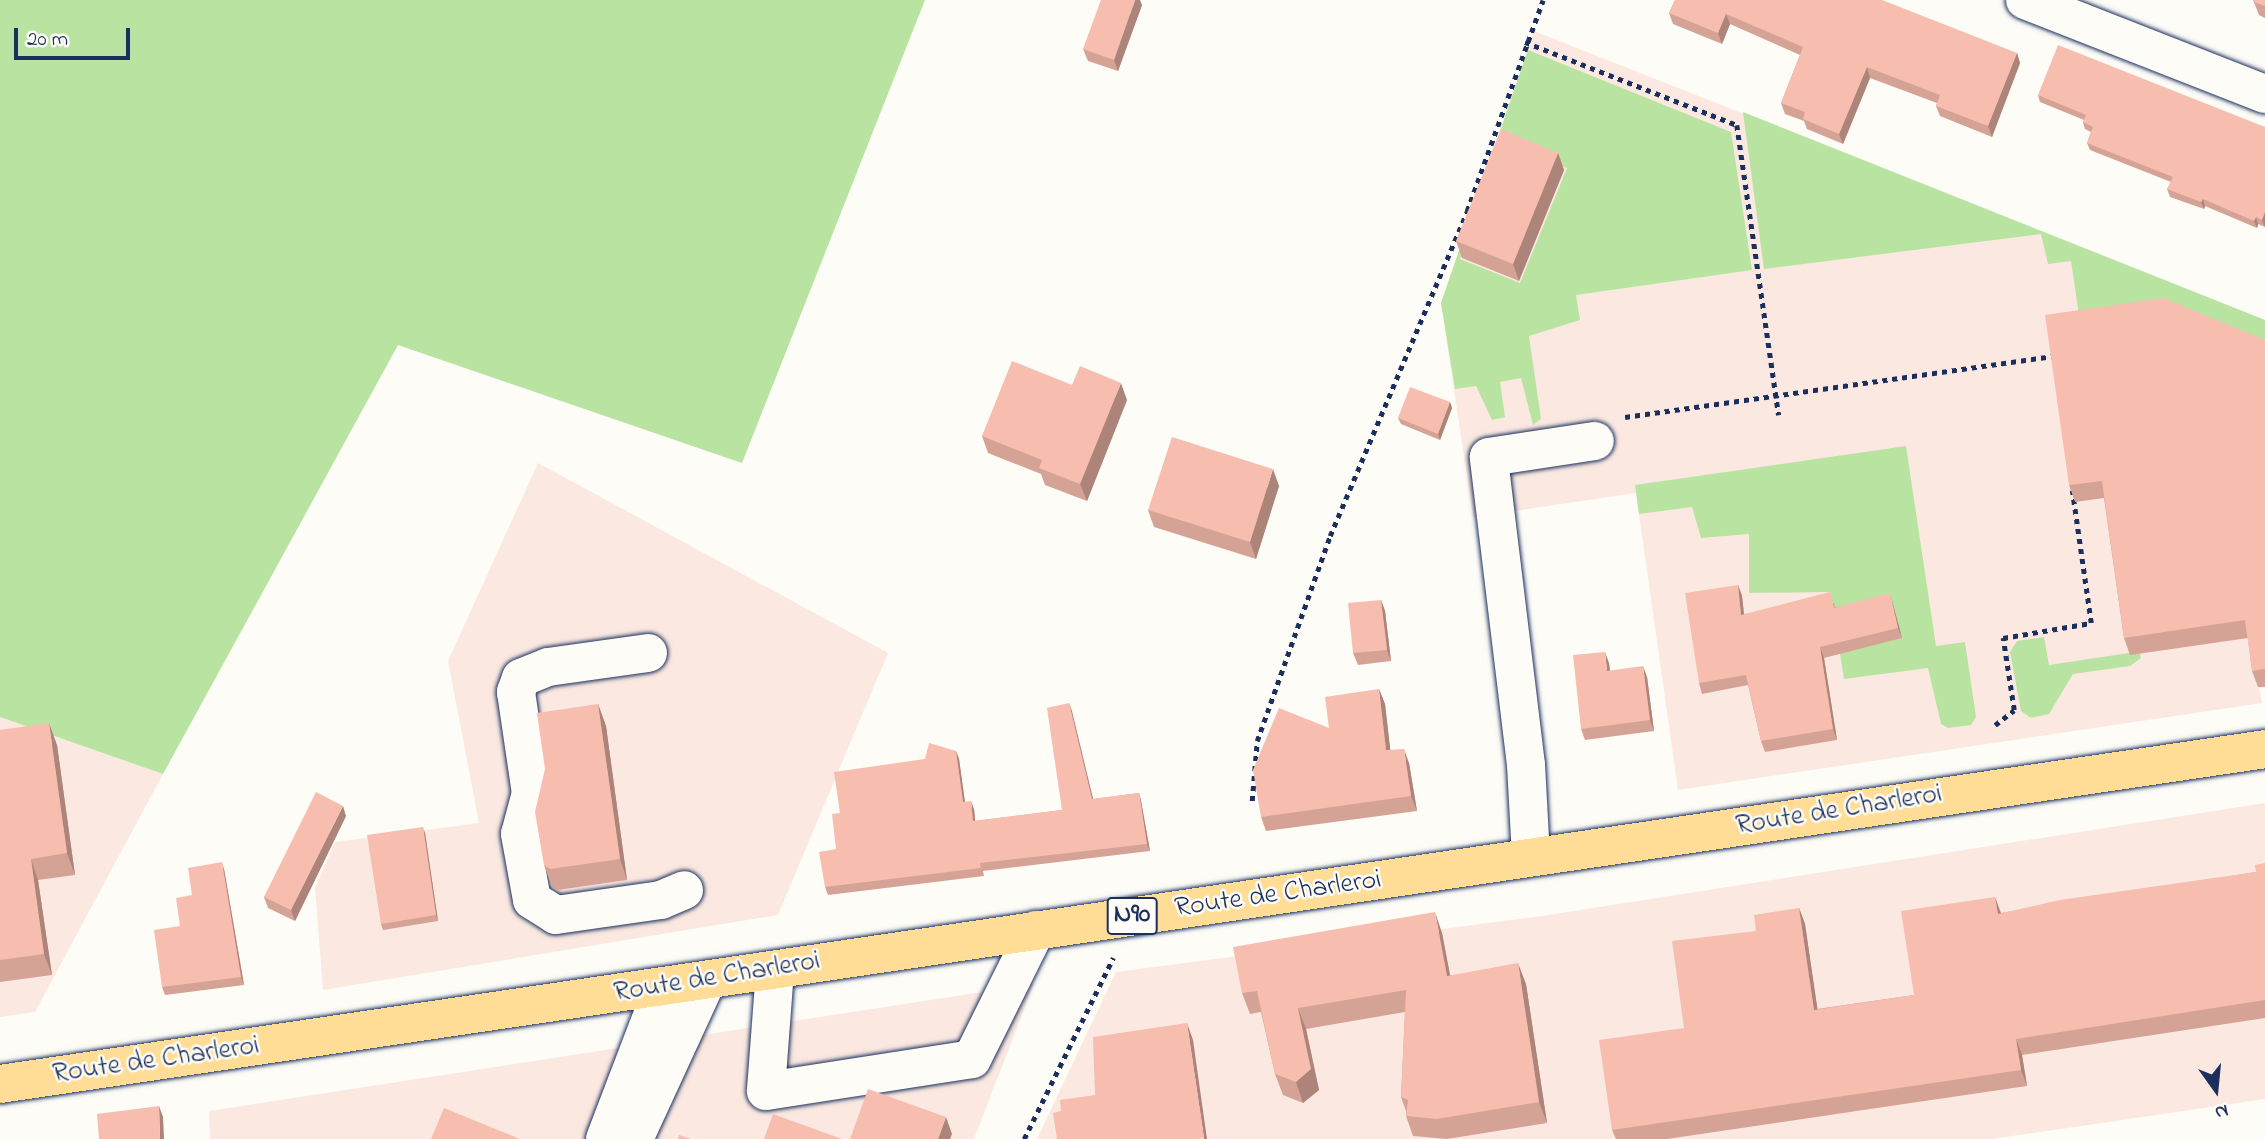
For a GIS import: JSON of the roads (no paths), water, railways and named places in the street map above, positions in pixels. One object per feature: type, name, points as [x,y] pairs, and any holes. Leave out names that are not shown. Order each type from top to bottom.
[{"type":"main road","name":"Route de Charleroi","points":[[0,1084],[2265,749]]},
{"type":"street","points":[[2025,0],[2265,94]]},
{"type":"street","points":[[1531,857],[1526,765],[1489,457],[1606,430]]},
{"type":"street","points":[[648,653],[548,667],[521,678],[516,692],[531,793],[520,834],[532,900],[556,915],[661,900],[684,890]]},
{"type":"street","points":[[775,970],[766,1091],[972,1059],[1036,929]]},
{"type":"street","points":[[634,1139],[707,980]]},
{"type":"street","points":[[605,1139],[663,988]]}]
